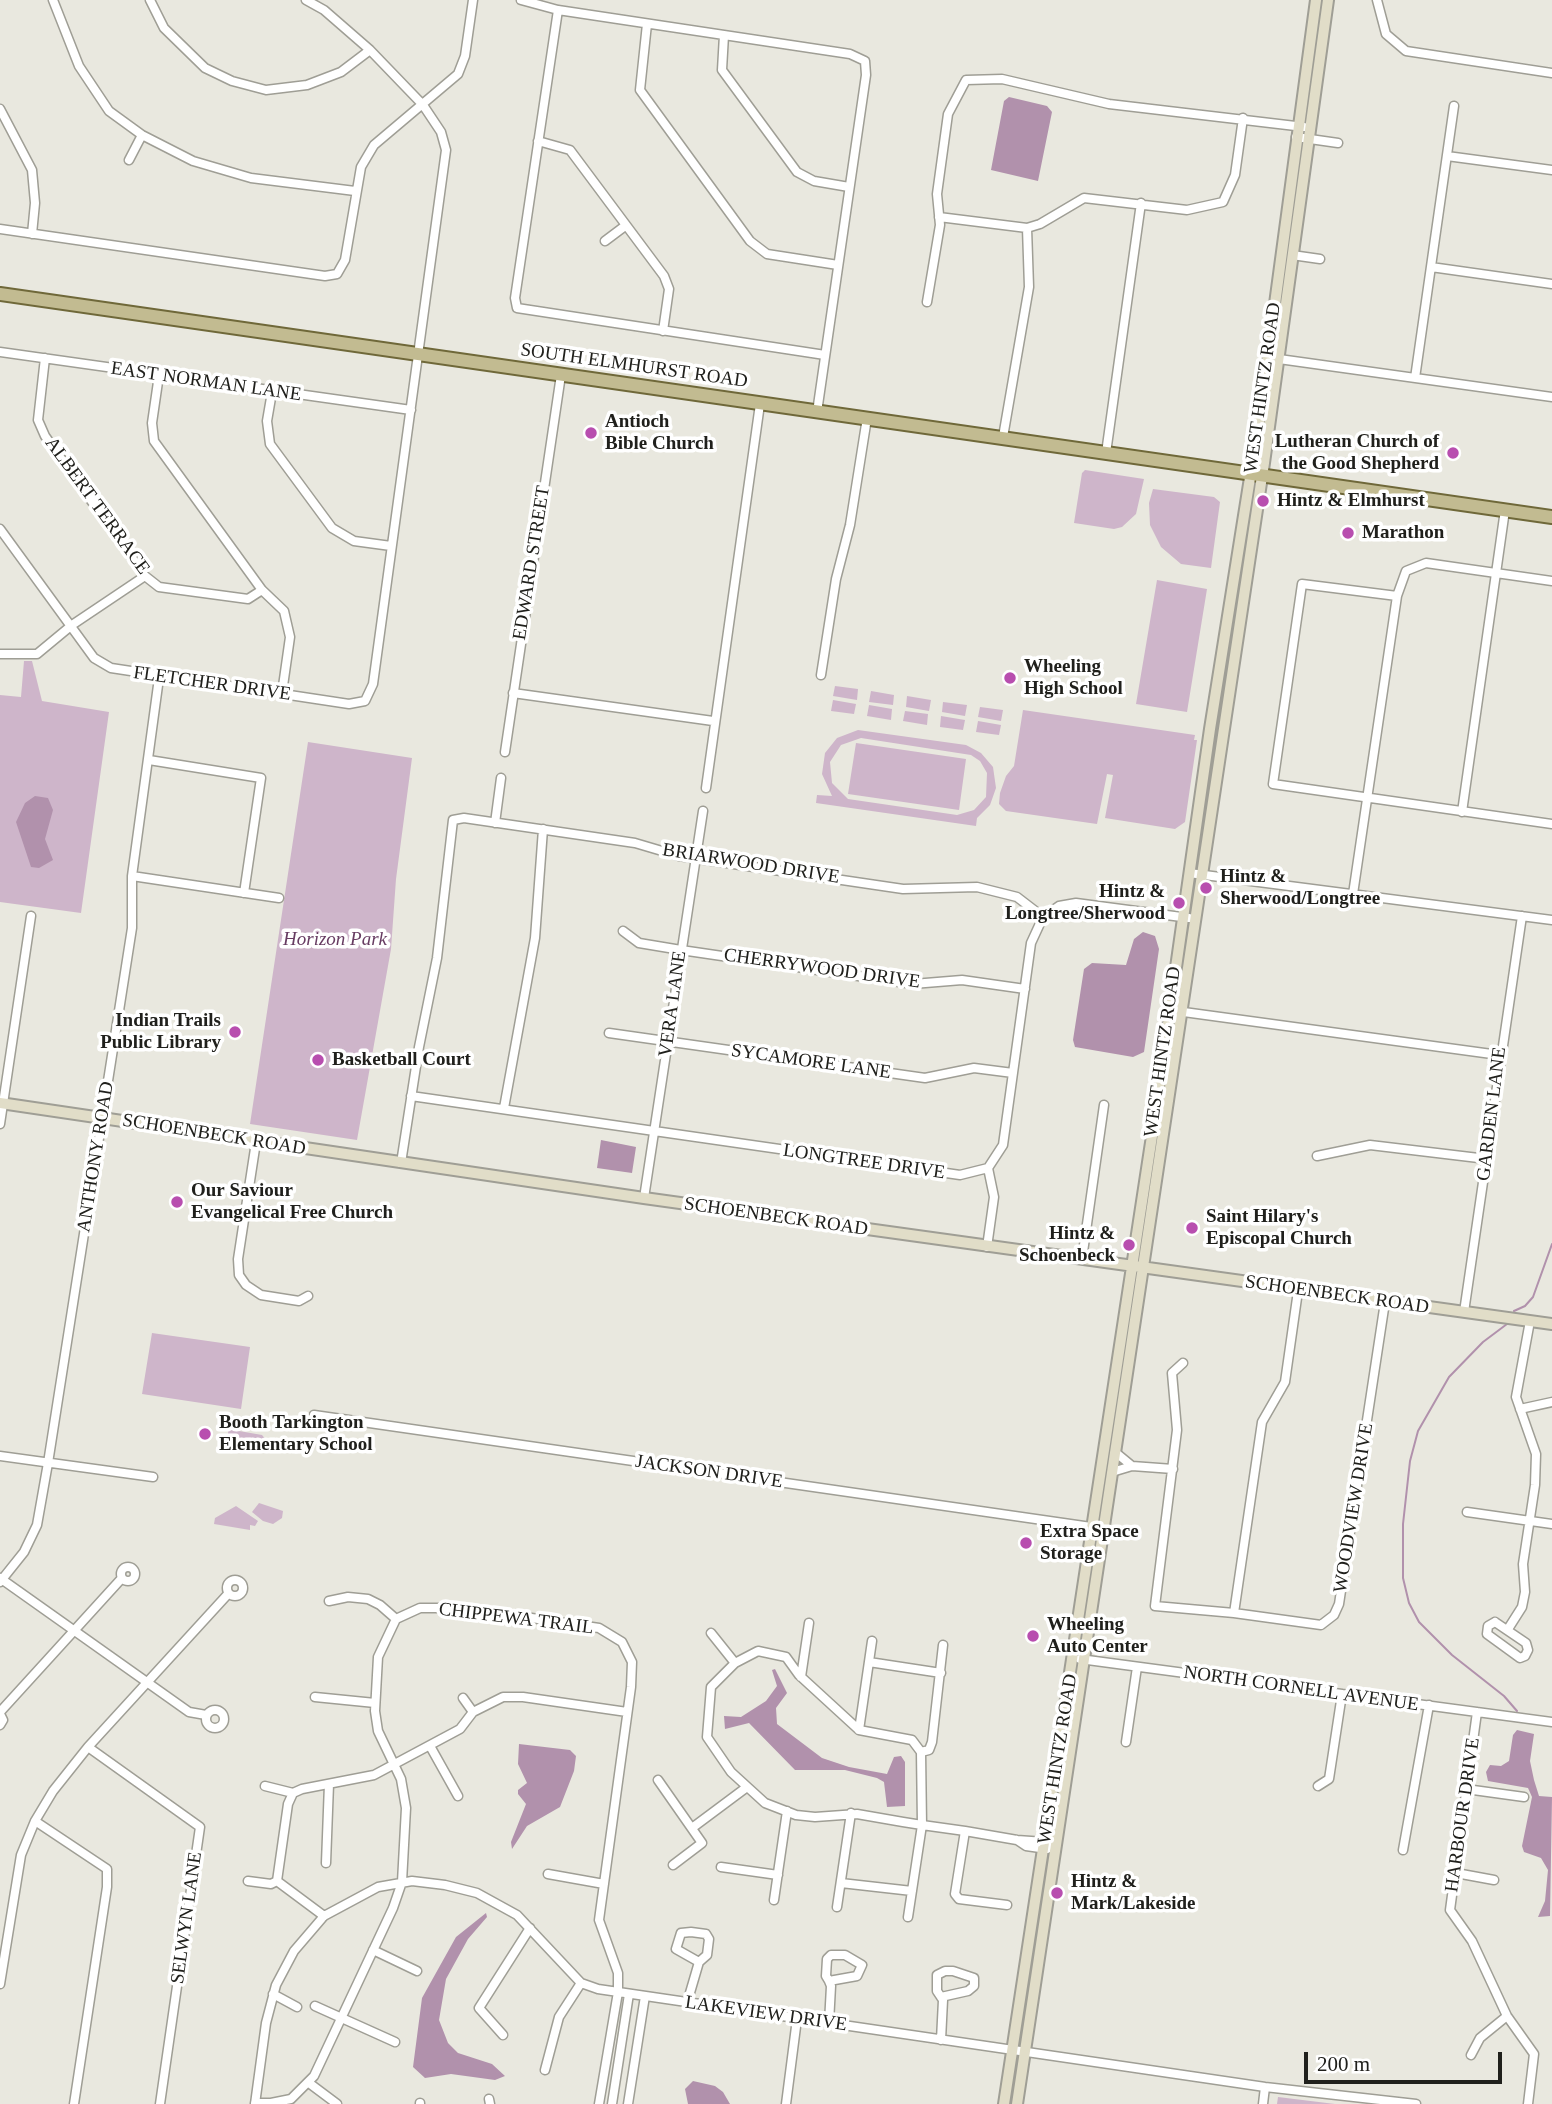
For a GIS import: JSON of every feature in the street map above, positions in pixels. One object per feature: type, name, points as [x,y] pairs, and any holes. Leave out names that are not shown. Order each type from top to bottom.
[{"type":"main road","name":"WEST HINTZ ROAD","points":[[1004,2104],[1048,1846],[1137,1267],[1202,875],[1316,0]]},
{"type":"main road","name":"WEST HINTZ ROAD","points":[[1098,1528],[1115,1452],[1169,1010],[1189,873],[1256,476],[1279,359],[1328,0]]},
{"type":"main road","name":"SOUTH ELMHURST ROAD","points":[[0,294],[1552,517]]},
{"type":"main road","name":"SCHOENBECK ROAD","points":[[1,1104],[987,1247],[1552,1324]]},
{"type":"main road","name":"WEST HINTZ ROAD","points":[[1017,2104],[1026,2052],[1048,1846]]},
{"type":"street","points":[[53,0],[79,66],[109,111],[142,135],[192,161],[251,178],[355,191]]},
{"type":"street","points":[[150,0],[164,28],[205,68],[232,81],[266,90],[307,85],[341,72],[370,50]]},
{"type":"street","points":[[272,392],[267,421],[270,444],[332,528],[354,541],[391,546],[446,156],[443,136],[423,105],[370,50],[324,10],[306,0]]},
{"type":"street","points":[[0,229],[326,276],[337,274],[345,260],[361,167],[374,145],[453,80],[462,67],[473,0]]},
{"type":"street","points":[[521,0],[558,10],[850,54],[864,61],[866,75],[817,412]]},
{"type":"street","points":[[1377,0],[1386,34],[1406,51],[1552,73]]},
{"type":"street","points":[[558,10],[515,298],[517,308],[825,355]]},
{"type":"street","points":[[647,24],[640,89],[750,241],[767,254],[838,265]]},
{"type":"street","points":[[724,35],[722,70],[797,172],[814,181],[849,187]]},
{"type":"street","points":[[928,302],[939,217],[937,194],[948,114],[966,80],[1002,79],[1109,104],[1243,118],[1309,133],[1338,143]]},
{"type":"street","points":[[1415,378],[1454,106]]},
{"type":"street","points":[[0,109],[32,170],[35,203],[32,234]]},
{"type":"street","points":[[939,217],[1027,228],[1044,222],[1084,198],[1196,210],[1223,202],[1235,175],[1243,118]]},
{"type":"street","points":[[129,160],[142,135]]},
{"type":"street","points":[[538,141],[570,150],[668,285],[663,331]]},
{"type":"street","points":[[1447,156],[1552,170]]},
{"type":"street","points":[[1106,453],[1141,203]]},
{"type":"street","points":[[605,241],[625,226]]},
{"type":"street","points":[[1003,437],[1019,331],[1029,287],[1027,228]]},
{"type":"street","points":[[1292,255],[1320,259]]},
{"type":"street","points":[[1431,267],[1552,284]]},
{"type":"street","name":"EAST NORMAN LANE","points":[[0,352],[411,411]]},
{"type":"street","name":"ALBERT TERRACE","points":[[45,358],[38,420],[45,436],[145,576],[159,587],[248,599],[262,590]]},
{"type":"street","points":[[1279,359],[1552,397]]},
{"type":"street","points":[[159,375],[152,423],[154,441],[262,590],[284,611],[290,637],[282,694]]},
{"type":"street","name":"EDWARD STREET","points":[[505,752],[561,375]]},
{"type":"street","points":[[706,788],[713,721],[760,404]]},
{"type":"street","points":[[821,675],[830,612],[850,525],[867,418]]},
{"type":"street","points":[[1462,812],[1505,510]]},
{"type":"street","name":"FLETCHER DRIVE","points":[[0,529],[94,658],[111,668],[159,678],[349,704],[365,701],[373,684],[391,546]]},
{"type":"street","points":[[1353,894],[1401,581],[1410,568],[1426,563],[1552,581]]},
{"type":"street","points":[[0,654],[37,654],[72,625],[145,576]]},
{"type":"street","points":[[1397,596],[1302,584],[1273,785],[1552,824]]},
{"type":"street","name":"ANTHONY ROAD","points":[[1,1580],[24,1552],[37,1525],[48,1463],[132,928],[132,876],[159,678]]},
{"type":"street","points":[[513,693],[713,721]]},
{"type":"street","points":[[149,760],[261,778],[244,893]]},
{"type":"street","points":[[495,823],[501,778]]},
{"type":"street","name":"VERA LANE","points":[[644,1198],[703,811]]},
{"type":"street","name":"BRIARWOOD DRIVE","points":[[411,1096],[437,958],[453,820],[464,818],[635,843],[694,858],[910,889],[988,889],[1017,897],[1044,917]]},
{"type":"street","points":[[503,1108],[535,938],[543,830]]},
{"type":"street","points":[[1189,873],[1552,920]]},
{"type":"street","points":[[132,876],[279,898]]},
{"type":"street","points":[[987,1247],[994,1197],[988,1168],[1003,1145],[1031,943],[1044,917],[1059,906],[1076,902],[1195,918]]},
{"type":"street","points":[[0,1124],[31,916]]},
{"type":"street","name":"GARDEN LANE","points":[[1464,1312],[1487,1159],[1499,1055],[1522,916]]},
{"type":"street","name":"CHERRYWOOD DRIVE","points":[[623,931],[639,943],[913,984],[962,980],[1025,989]]},
{"type":"street","points":[[1169,1010],[1499,1055]]},
{"type":"street","name":"SYCAMORE LANE","points":[[609,1033],[925,1078],[974,1068],[1013,1073]]},
{"type":"street","points":[[401,1163],[411,1096]]},
{"type":"street","name":"LONGTREE DRIVE","points":[[411,1096],[960,1175],[988,1168]]},
{"type":"street","points":[[1082,1259],[1104,1105]]},
{"type":"street","points":[[256,1142],[238,1259],[239,1275],[246,1285],[261,1295],[299,1301],[308,1296]]},
{"type":"street","points":[[1317,1156],[1370,1145],[1487,1159]]},
{"type":"street","points":[[1234,1613],[1262,1422],[1285,1382],[1298,1291]]},
{"type":"street","name":"WOODVIEW DRIVE","points":[[1173,1469],[1155,1606],[1321,1625],[1334,1615],[1339,1604],[1385,1302]]},
{"type":"street","points":[[1508,1629],[1522,1607],[1525,1592],[1523,1564],[1536,1454],[1520,1409],[1517,1388],[1530,1321]]},
{"type":"street","points":[[1112,1472],[1132,1466],[1173,1469],[1177,1430],[1172,1373],[1183,1363]]},
{"type":"street","points":[[1520,1409],[1552,1402]]},
{"type":"street","name":"JACKSON DRIVE","points":[[314,1415],[1098,1528]]},
{"type":"street","points":[[1115,1452],[1132,1466]]},
{"type":"street","points":[[0,1456],[153,1478]]},
{"type":"street","points":[[1467,1512],[1552,1524]]},
{"type":"street","points":[[0,1725],[0,1713],[122,1578]]},
{"type":"street","points":[[1,1580],[189,1712],[206,1715]]},
{"type":"street","points":[[0,1984],[2,1958],[22,1855],[36,1821],[53,1791],[88,1747],[228,1594]]},
{"type":"street","points":[[329,1601],[348,1597],[368,1599],[396,1619],[377,1657],[375,1703],[378,1731],[401,1779],[405,1808],[401,1882],[393,1908],[309,2083],[291,2099],[255,2103],[265,2023],[273,1994],[294,1951],[324,1916],[362,1894],[401,1882],[445,1885],[477,1893],[517,1915],[581,1983],[559,2017],[545,2070]]},
{"type":"street","name":"CHIPPEWA TRAIL","points":[[396,1619],[420,1608],[464,1608],[599,1628],[622,1642],[632,1662],[599,1920],[618,1973],[618,1992]]},
{"type":"street","points":[[1495,1622],[1508,1629],[1526,1643],[1528,1650],[1523,1658],[1487,1634],[1488,1626],[1495,1622]]},
{"type":"street","points":[[802,1677],[810,1623]]},
{"type":"street","points":[[711,1633],[735,1663]]},
{"type":"street","points":[[859,1730],[872,1641]]},
{"type":"street","points":[[921,1752],[929,1749],[932,1742],[943,1646]]},
{"type":"street","points":[[908,1917],[922,1825],[921,1752],[912,1740],[859,1730],[802,1677],[786,1657],[758,1651],[735,1663],[711,1688],[708,1737],[730,1772],[765,1803],[815,1817],[851,1813],[922,1825],[965,1831],[1048,1846]]},
{"type":"street","name":"NORTH CORNELL AVENUE","points":[[1078,1659],[1552,1722]]},
{"type":"street","points":[[869,1662],[941,1673]]},
{"type":"street","points":[[1126,1742],[1137,1667]]},
{"type":"street","points":[[1318,1786],[1329,1779],[1342,1694]]},
{"type":"street","points":[[315,1696],[375,1703]]},
{"type":"street","points":[[265,1786],[293,1793],[374,1775],[460,1730],[473,1712],[493,1700],[523,1697],[627,1712]]},
{"type":"street","points":[[463,1698],[473,1712]]},
{"type":"street","points":[[1403,1850],[1429,1706]]},
{"type":"street","name":"HARBOUR DRIVE","points":[[1477,1712],[1450,1910],[1472,1941],[1507,2017],[1534,2054],[1528,2104]]},
{"type":"street","points":[[430,1746],[458,1796]]},
{"type":"street","name":"SELWYN LANE","points":[[88,1747],[200,1827],[160,2104]]},
{"type":"street","points":[[658,1780],[702,1843],[673,1865]]},
{"type":"street","points":[[326,1863],[329,1784]]},
{"type":"street","points":[[692,1828],[747,1787]]},
{"type":"street","points":[[1466,1788],[1524,1797]]},
{"type":"street","points":[[276,1881],[288,1804],[293,1793]]},
{"type":"street","points":[[774,1900],[787,1811]]},
{"type":"street","points":[[837,1907],[851,1813]]},
{"type":"street","points":[[36,1821],[107,1869],[107,1887],[74,2104]]},
{"type":"street","points":[[965,1831],[955,1894],[959,1899],[1007,1905]]},
{"type":"street","points":[[721,1867],[778,1875]]},
{"type":"street","points":[[1456,1873],[1494,1880]]},
{"type":"street","points":[[548,1874],[604,1884]]},
{"type":"street","points":[[248,1881],[271,1884],[276,1881]]},
{"type":"street","points":[[276,1881],[324,1916]]},
{"type":"street","points":[[841,1882],[912,1891]]},
{"type":"street","points":[[503,2035],[479,2008],[530,1928]]},
{"type":"street","points":[[687,2003],[699,1962],[705,1959],[709,1950],[706,1934],[681,1933],[676,1950],[699,1962]]},
{"type":"street","points":[[373,1950],[417,1971]]},
{"type":"street","points":[[829,1981],[857,1976],[862,1965],[845,1955],[831,1955],[825,1967],[829,1981],[829,2023]]},
{"type":"street","points":[[941,1997],[968,1991],[974,1986],[974,1978],[944,1971],[937,1975],[936,1982],[941,1997],[941,2040]]},
{"type":"street","name":"LAKEVIEW DRIVE","points":[[581,1983],[687,2003],[1265,2087],[1416,2104]]},
{"type":"street","points":[[599,2104],[618,1992]]},
{"type":"street","points":[[273,1994],[297,2007]]},
{"type":"street","points":[[612,2104],[629,1994]]},
{"type":"street","points":[[628,2104],[645,1996]]},
{"type":"street","points":[[315,2006],[395,2042]]},
{"type":"street","points":[[1471,2055],[1480,2038],[1507,2017]]},
{"type":"street","points":[[786,2104],[797,2019]]},
{"type":"street","points":[[309,2083],[337,2104]]},
{"type":"street","points":[[1263,2104],[1265,2087]]},
{"type":"green space","points":[[1085,470],[1144,479],[1136,514],[1122,527],[1114,529],[1074,523],[1082,473]]},
{"type":"green space","points":[[1153,489],[1214,497],[1220,502],[1211,568],[1181,564],[1161,547],[1150,525],[1149,503]]},
{"type":"green space","points":[[1157,580],[1207,589],[1187,712],[1136,704]]},
{"type":"green space","points":[[24,661],[32,661],[42,701],[109,712],[81,913],[0,902],[0,695],[21,697]]},
{"type":"green space","points":[[835,686],[858,689],[857,700],[833,696]]},
{"type":"green space","points":[[871,691],[894,695],[893,705],[869,702]]},
{"type":"green space","points":[[907,696],[931,700],[929,711],[906,707]]},
{"type":"green space","points":[[833,700],[856,704],[854,714],[831,711]]},
{"type":"green space","points":[[943,702],[967,705],[965,716],[942,712]]},
{"type":"green space","points":[[869,705],[892,709],[891,720],[867,716]]},
{"type":"green space","points":[[980,707],[1003,710],[1001,721],[978,717]]},
{"type":"green space","points":[[1023,710],[1195,735],[1194,740],[1197,740],[1185,822],[1175,829],[1105,818],[1113,775],[1107,774],[1097,824],[1006,811],[999,804],[1000,793],[1006,776],[1014,766]]},
{"type":"green space","points":[[905,711],[928,714],[927,725],[903,721]]},
{"type":"green space","points":[[941,716],[965,720],[963,730],[940,727]]},
{"type":"green space","points":[[978,721],[1001,725],[999,735],[976,732]]},
{"type":"green space","points":[[858,730],[966,745],[981,753],[993,767],[996,788],[990,805],[977,818],[976,826],[816,803],[817,795],[832,796],[822,774],[825,753],[837,738]],"holes":[[[861,738],[971,755],[980,761],[987,773],[986,797],[974,810],[957,815],[848,799],[832,783],[830,762],[841,745]]]},
{"type":"green space","name":"Horizon Park","points":[[308,742],[412,758],[396,879],[391,949],[357,1140],[250,1124]]},
{"type":"green space","points":[[856,743],[966,759],[959,810],[848,794]]},
{"type":"green space","points":[[152,1333],[250,1347],[241,1409],[142,1394]]},
{"type":"green space","points":[[229,1426],[239,1427],[239,1431],[262,1435],[267,1441],[266,1448],[263,1451],[237,1442],[232,1446],[227,1441]]},
{"type":"green space","points":[[259,1503],[283,1511],[282,1518],[273,1524],[263,1521],[252,1512]]},
{"type":"green space","points":[[236,1506],[258,1521],[255,1526],[250,1525],[250,1530],[214,1524],[215,1518]]},
{"type":"green space","points":[[1278,2097],[1335,2104],[1277,2104]]},
{"type":"shaded area","points":[[1009,97],[1047,106],[1052,112],[1038,181],[991,170],[1004,101]]},
{"type":"shaded area","points":[[35,796],[48,798],[53,810],[45,839],[53,860],[39,868],[31,867],[16,822],[25,803]]},
{"type":"shaded area","points":[[1143,932],[1155,936],[1159,949],[1144,1052],[1133,1057],[1075,1047],[1073,1040],[1084,969],[1092,963],[1126,965],[1134,939]]},
{"type":"shaded area","points":[[601,1140],[636,1147],[632,1173],[597,1168]]},
{"type":"shaded area","points":[[775,1669],[787,1693],[776,1708],[777,1724],[822,1758],[849,1767],[887,1774],[894,1757],[901,1756],[905,1762],[905,1806],[887,1807],[884,1782],[877,1778],[845,1770],[795,1770],[749,1723],[725,1729],[724,1716],[741,1717],[766,1701],[777,1686],[772,1670]]},
{"type":"shaded area","points":[[1517,1730],[1534,1734],[1530,1761],[1534,1780],[1539,1796],[1552,1797],[1550,1916],[1538,1917],[1545,1901],[1548,1870],[1541,1858],[1524,1852],[1522,1846],[1532,1797],[1528,1788],[1488,1781],[1486,1772],[1490,1765],[1501,1766],[1509,1761],[1513,1735]]},
{"type":"shaded area","points":[[519,1744],[570,1750],[576,1756],[574,1771],[560,1807],[527,1826],[512,1849],[511,1842],[526,1804],[518,1794],[518,1790],[527,1783],[518,1764]]},
{"type":"shaded area","points":[[486,1913],[487,1917],[468,1939],[446,1979],[439,2020],[448,2043],[458,2053],[492,2064],[505,2076],[495,2080],[451,2074],[425,2078],[413,2067],[422,1998],[456,1937]]},
{"type":"shaded area","points":[[693,2081],[715,2086],[723,2092],[730,2104],[688,2104],[685,2089]]},
{"type":"waterway","points":[[1514,1311],[1525,1306],[1533,1297],[1552,1244]]},
{"type":"waterway","points":[[1507,1324],[1483,1342],[1449,1377],[1418,1431],[1410,1461],[1403,1524],[1403,1578],[1409,1603],[1419,1622],[1452,1655],[1504,1696],[1517,1711]]},
{"type":"place","name":"Antioch Bible Church","points":[[591,433]]},
{"type":"place","name":"Lutheran Church of the Good Shepherd","points":[[1453,453]]},
{"type":"place","name":"Hintz & Elmhurst","points":[[1263,501]]},
{"type":"place","name":"Marathon","points":[[1348,533]]},
{"type":"place","name":"Wheeling High School","points":[[1010,678]]},
{"type":"place","name":"Hintz & Sherwood/Longtree","points":[[1206,888]]},
{"type":"place","name":"Hintz & Longtree/Sherwood","points":[[1179,903]]},
{"type":"place","name":"Indian Trails Public Library","points":[[235,1032]]},
{"type":"place","name":"Basketball Court","points":[[318,1060]]},
{"type":"place","name":"Our Saviour Evangelical Free Church","points":[[177,1202]]},
{"type":"place","name":"Saint Hilary's Episcopal Church","points":[[1192,1228]]},
{"type":"place","name":"Hintz & Schoenbeck","points":[[1129,1245]]},
{"type":"place","name":"Booth Tarkington Elementary School","points":[[205,1434]]},
{"type":"place","name":"Extra Space Storage","points":[[1026,1543]]},
{"type":"place","name":"Wheeling Auto Center","points":[[1033,1636]]},
{"type":"place","name":"Hintz & Mark/Lakeside","points":[[1057,1893]]}]
